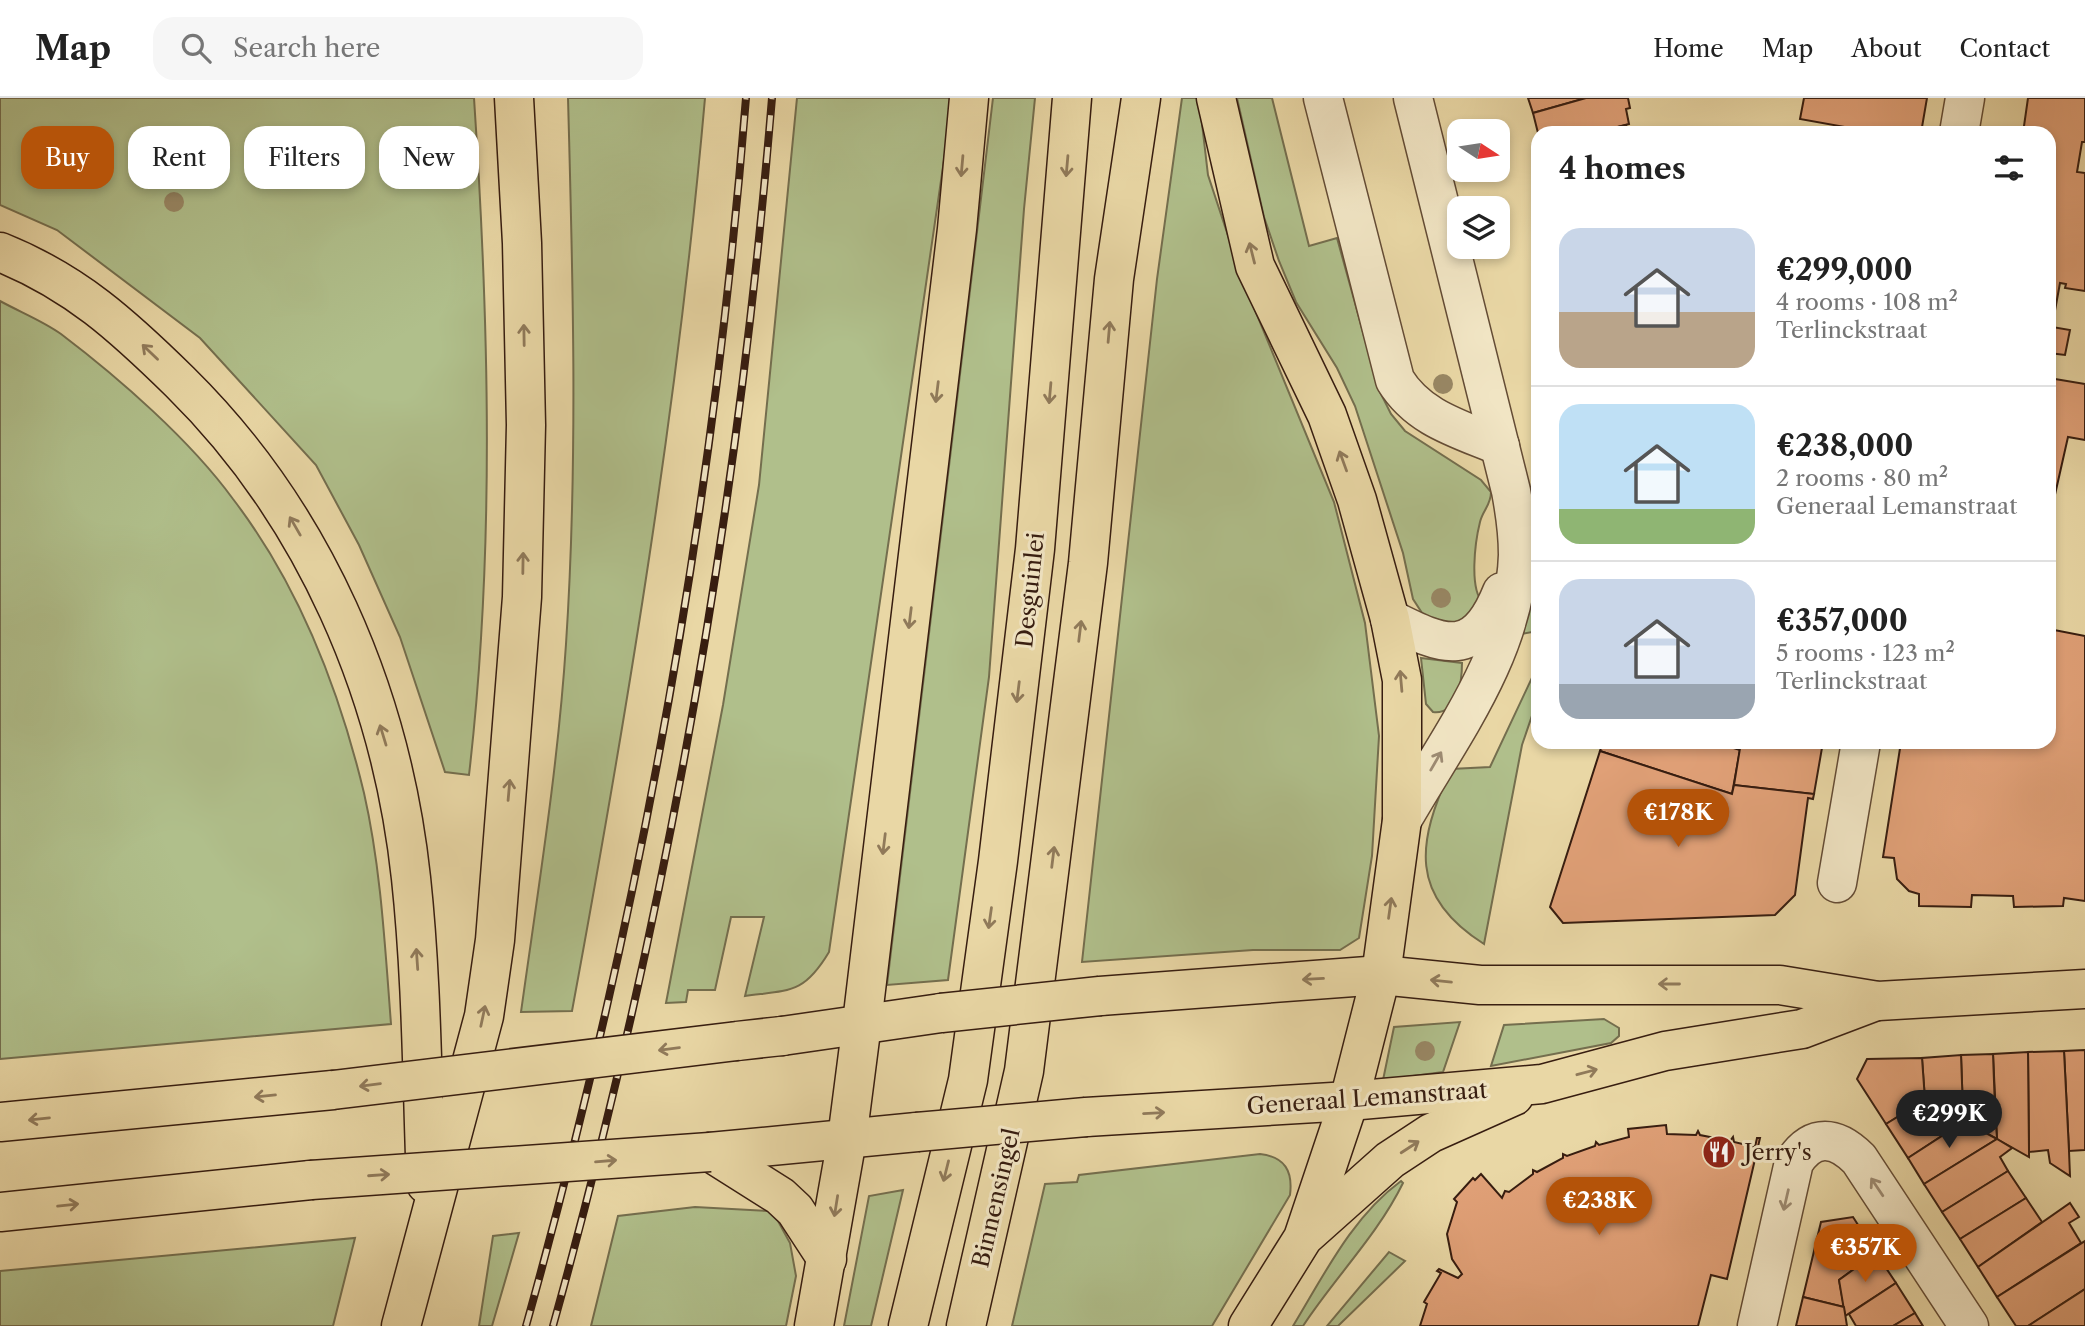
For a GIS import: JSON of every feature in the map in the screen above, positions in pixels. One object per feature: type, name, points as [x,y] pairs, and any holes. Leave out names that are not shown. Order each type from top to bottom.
[{"type":"main road","points":[[401,1326],[484,1016],[495,940],[522,597],[526,425],[514,98]]},
{"type":"main road","points":[[814,1326],[847,1139],[862,1023],[955,242],[969,98]]},
{"type":"main road","name":"Desguinlei","points":[[908,1326],[968,1080],[998,861],[1035,550],[1072,98]]},
{"type":"main road","name":"Binnensingel","points":[[966,1326],[1024,1071],[1088,563],[1114,279],[1141,98]]},
{"type":"main road","points":[[1216,98],[1255,266],[1326,415],[1357,500],[1390,619],[1402,680],[1402,820],[1381,975],[1349,1101],[1303,1238],[1248,1326]]},
{"type":"main road","points":[[0,252],[44,270],[124,327],[220,421],[294,523],[352,635],[388,750],[411,876],[419,997],[427,1223]]},
{"type":"main road","name":"Generaal Lemanstraat","points":[[0,1122],[333,1090],[782,1036],[941,1013],[1100,996],[1381,975],[1480,985],[1780,985],[1878,1001],[2085,989]]},
{"type":"main road","name":"Generaal Lemanstraat","points":[[0,1212],[311,1180],[710,1152],[1086,1117],[1349,1101],[1542,1084],[1665,1051],[1802,1029],[1878,1001]]},
{"type":"main road","points":[[1303,1238],[1356,1188],[1421,1140],[1542,1084]]},
{"type":"main road","points":[[710,1152],[787,1203],[827,1259]]},
{"type":"street","points":[[1322,98],[1395,380],[1404,395],[1431,417],[1500,446]]},
{"type":"street","points":[[1402,820],[1494,658],[1514,591],[1525,488],[1500,446],[1413,98]]},
{"type":"street","points":[[1960,126],[1965,98]]},
{"type":"street","points":[[1390,619],[1420,635],[1442,641],[1464,640],[1482,631],[1494,613],[1518,555]]},
{"type":"street","points":[[1837,883],[1860,749]]},
{"type":"street","points":[[1757,1326],[1794,1162],[1802,1151],[1816,1142],[1832,1141],[1846,1146],[1859,1159],[1969,1326]]},
{"type":"green space","points":[[0,98],[474,98],[476,126],[379,126],[379,189],[479,189],[479,183],[486,352],[486,522],[483,606],[469,775],[445,772],[400,637],[359,545],[316,465],[200,338],[57,230],[0,205]]},
{"type":"green space","points":[[568,98],[705,98],[666,442],[632,670],[572,1011],[521,1012],[558,736],[570,576],[573,371]]},
{"type":"green space","points":[[797,98],[953,98],[829,952],[812,976],[803,983],[785,991],[745,996],[764,917],[731,917],[715,990],[688,990],[686,1002],[666,1003],[723,705],[759,485]]},
{"type":"green space","points":[[993,98],[1035,98],[1024,209],[989,677],[948,980],[887,985]]},
{"type":"green space","points":[[1182,98],[1199,98],[1208,175],[1243,281],[1334,502],[1365,623],[1379,736],[1372,856],[1359,938],[1340,950],[1253,950],[1082,962],[1157,279]]},
{"type":"green space","points":[[1237,98],[1272,98],[1309,246],[1337,238],[1379,390],[1391,414],[1405,431],[1481,480],[1491,492],[1480,522],[1475,553],[1476,587],[1483,603],[1461,626],[1424,616],[1413,599],[1403,553],[1355,406],[1337,368],[1296,302],[1279,261],[1264,217]]},
{"type":"green space","points":[[0,301],[61,334],[175,432],[233,499],[277,566],[314,639],[329,677],[364,793],[378,879],[391,1024],[0,1059]]},
{"type":"green space","points":[[1531,585],[1531,632],[1521,634]]},
{"type":"green space","points":[[1421,658],[1462,663],[1457,695],[1448,708],[1433,712],[1426,704]]},
{"type":"green space","points":[[1531,680],[1531,719],[1522,745],[1484,944],[1459,926],[1442,907],[1431,887],[1426,866],[1426,844],[1431,820],[1451,769],[1490,767]]},
{"type":"green space","points":[[1604,1019],[1619,1028],[1619,1036],[1611,1043],[1491,1066],[1504,1025]]},
{"type":"green space","points":[[1460,1022],[1443,1072],[1383,1080],[1394,1027]]},
{"type":"green space","points":[[1260,1154],[1276,1158],[1286,1167],[1291,1186],[1290,1195],[1212,1326],[1012,1326],[1045,1184],[1077,1182],[1079,1175]]},
{"type":"green space","points":[[1401,1181],[1403,1183],[1393,1202],[1368,1239],[1303,1326],[1293,1326],[1353,1229],[1384,1195]]},
{"type":"green space","points":[[903,1190],[871,1326],[844,1326],[869,1196]]},
{"type":"green space","points":[[695,1207],[768,1211],[778,1221],[790,1243],[796,1276],[786,1326],[591,1326],[618,1216]]},
{"type":"green space","points":[[519,1233],[492,1326],[479,1326],[493,1236]]},
{"type":"green space","points":[[355,1238],[333,1326],[0,1326],[0,1271]]},
{"type":"green space","points":[[1389,1252],[1405,1261],[1338,1326],[1327,1326]]},
{"type":"building","points":[[1528,98],[1586,98],[1533,113]]},
{"type":"building","points":[[1586,98],[1628,98],[1630,108],[1626,109],[1629,124],[1621,126],[1536,126],[1533,113]]},
{"type":"building","points":[[1804,98],[1927,98],[1922,126],[1839,126],[1800,119]]},
{"type":"building","points":[[2028,98],[2085,98],[2085,142],[2082,142],[2077,172],[2085,173],[2085,291],[2065,288],[2066,284],[2060,283],[2056,305],[2056,126],[2024,126]]},
{"type":"building","points":[[2056,328],[2070,330],[2065,355],[2056,354]]},
{"type":"building","points":[[2056,379],[2085,384],[2085,440],[2068,437],[2056,490]]},
{"type":"building","points":[[2056,630],[2085,636],[2085,901],[2064,898],[2063,906],[2014,907],[2013,896],[1972,895],[1971,907],[1919,906],[1919,894],[1909,891],[1897,879],[1894,858],[1883,857],[1900,749],[2056,749]]},
{"type":"building","points":[[1601,749],[1740,750],[1732,794],[1600,751]]},
{"type":"building","points":[[1740,749],[1822,749],[1814,794],[1734,785]]},
{"type":"building","points":[[1600,751],[1732,794],[1734,785],[1814,794],[1813,799],[1808,798],[1795,895],[1775,915],[1563,923],[1550,907]]},
{"type":"building","points":[[2085,1050],[2085,1150],[2069,1151],[2064,1051]]},
{"type":"building","points":[[2064,1051],[2070,1176],[2050,1163],[2048,1150],[2029,1152],[2028,1052]]},
{"type":"building","points":[[2028,1052],[2029,1157],[1997,1139],[1993,1054]]},
{"type":"building","points":[[1993,1054],[1995,1109],[1963,1111],[1961,1055]]},
{"type":"building","points":[[1961,1055],[1963,1111],[1947,1112],[1925,1100],[1922,1058]]},
{"type":"building","points":[[1922,1058],[1925,1100],[1886,1124],[1857,1079],[1867,1059]]},
{"type":"building","points":[[1925,1100],[1947,1112],[1954,1128],[1908,1158],[1886,1124]]},
{"type":"building","points":[[1995,1109],[1997,1139],[1947,1112]]},
{"type":"building","points":[[1947,1112],[1997,1139],[1924,1184],[1908,1158],[1954,1128]]},
{"type":"building","points":[[1666,1125],[1667,1134],[1696,1135],[1698,1131],[1700,1135],[1730,1141],[1733,1137],[1734,1142],[1755,1147],[1757,1138],[1760,1138],[1727,1279],[1711,1275],[1698,1326],[1420,1326],[1427,1304],[1424,1302],[1441,1273],[1437,1271],[1439,1269],[1458,1278],[1462,1274],[1452,1259],[1447,1234],[1457,1202],[1454,1199],[1473,1178],[1475,1180],[1481,1174],[1502,1198],[1505,1191],[1509,1192],[1533,1174],[1533,1170],[1537,1172],[1563,1158],[1563,1154],[1567,1156],[1595,1146],[1596,1142],[1599,1145],[1629,1137],[1628,1129]]},
{"type":"building","points":[[1997,1139],[2012,1148],[2000,1157],[2008,1171],[1942,1212],[1924,1184]]},
{"type":"building","points":[[2008,1171],[2026,1198],[1960,1239],[1942,1212]]},
{"type":"building","points":[[2026,1198],[2042,1222],[1978,1267],[1960,1239]]},
{"type":"building","points":[[2070,1203],[2079,1217],[2069,1223],[2081,1243],[1997,1297],[1978,1267]]},
{"type":"building","points":[[1853,1217],[1876,1253],[1839,1280],[1844,1307],[1803,1297],[1821,1222]]},
{"type":"building","points":[[2085,1241],[2085,1289],[2028,1326],[2016,1326],[1997,1297]]},
{"type":"building","points":[[1876,1253],[1896,1283],[1845,1316],[1839,1280]]},
{"type":"building","points":[[1896,1283],[1915,1313],[1893,1326],[1856,1326],[1849,1314]]},
{"type":"building","points":[[2085,1289],[2085,1326],[2028,1326]]},
{"type":"building","points":[[1803,1297],[1844,1307],[1847,1326],[1796,1326]]},
{"type":"building","points":[[1915,1313],[1923,1326],[1893,1326]]},
{"type":"railway","points":[[526,1326],[603,1023],[666,717],[713,409],[732,253],[746,98]]},
{"type":"railway","points":[[553,1326],[630,1023],[692,717],[739,408],[772,98]]},
{"type":"place","name":"Jerry's","points":[[1719,1152]]}]
